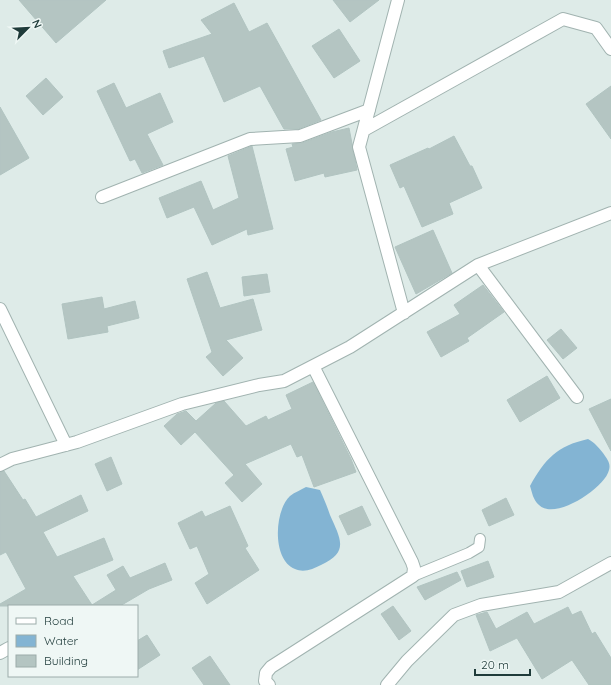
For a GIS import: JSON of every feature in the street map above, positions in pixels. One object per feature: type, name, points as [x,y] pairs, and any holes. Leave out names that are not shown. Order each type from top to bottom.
[{"type":"street","points":[[398,0],[359,147],[404,313]]},
{"type":"street","points":[[364,130],[563,19],[596,28],[611,49]]},
{"type":"street","points":[[102,197],[250,139],[300,136],[369,110]]},
{"type":"street","points":[[0,465],[12,459],[66,445],[182,404],[259,385],[284,381],[350,347],[478,265],[611,213]]},
{"type":"street","points":[[478,265],[577,397]]},
{"type":"street","points":[[0,308],[66,445]]},
{"type":"street","points":[[269,685],[265,681],[266,673],[271,667],[413,576],[414,568],[412,562],[313,366]]},
{"type":"street","points":[[387,685],[407,661],[454,615],[481,605],[559,592],[611,563]]},
{"type":"lane","points":[[413,576],[469,553],[479,547],[480,539]]},
{"type":"water","points":[[588,439],[598,447],[608,461],[609,470],[606,477],[589,493],[567,506],[556,509],[546,509],[539,505],[534,498],[530,486],[541,468],[560,450],[577,442]]},
{"type":"water","points":[[306,487],[320,490],[337,531],[340,544],[336,555],[330,560],[312,569],[302,571],[295,569],[288,564],[282,556],[279,546],[278,523],[285,503],[290,496]]},
{"type":"building","points":[[19,0],[106,0],[56,43]]},
{"type":"building","points":[[333,0],[379,0],[350,22]]},
{"type":"building","points":[[234,3],[249,32],[267,23],[321,120],[298,129],[284,129],[260,86],[224,102],[204,56],[169,68],[163,51],[212,34],[201,20]]},
{"type":"building","points":[[339,29],[360,61],[334,78],[312,46]]},
{"type":"building","points":[[46,78],[63,97],[43,115],[26,96]]},
{"type":"building","points":[[114,83],[126,108],[160,93],[173,122],[147,134],[163,165],[142,173],[135,159],[130,161],[97,91]]},
{"type":"building","points":[[611,86],[611,139],[586,104]]},
{"type":"building","points":[[0,107],[29,158],[0,175]]},
{"type":"building","points":[[349,128],[357,170],[325,177],[324,173],[295,181],[286,149],[293,147],[292,144],[302,143],[332,132]]},
{"type":"building","points":[[454,136],[470,166],[472,166],[482,188],[449,203],[453,214],[422,227],[404,186],[400,188],[390,165],[428,148],[429,149]]},
{"type":"building","points":[[252,146],[273,229],[248,235],[247,229],[212,245],[194,207],[167,218],[159,198],[201,181],[213,210],[239,198],[228,156]]},
{"type":"building","points":[[433,230],[452,273],[416,294],[395,247]]},
{"type":"building","points":[[207,272],[220,308],[253,299],[262,330],[226,340],[243,358],[223,376],[206,357],[212,352],[187,279]]},
{"type":"building","points":[[267,274],[270,292],[244,296],[242,277]]},
{"type":"building","points":[[483,285],[504,312],[467,338],[469,341],[441,357],[427,332],[460,314],[454,305]]},
{"type":"building","points":[[102,297],[104,309],[135,301],[139,318],[107,326],[108,332],[68,339],[62,304]]},
{"type":"building","points":[[561,329],[577,348],[563,359],[547,340]]},
{"type":"building","points":[[547,376],[560,398],[520,422],[507,400]]},
{"type":"building","points":[[313,382],[356,472],[314,487],[302,455],[297,457],[291,444],[245,464],[262,484],[242,502],[225,483],[234,475],[195,432],[181,445],[164,426],[177,414],[186,411],[196,421],[216,403],[224,401],[246,426],[266,416],[268,420],[292,409],[286,395]]},
{"type":"building","points":[[611,399],[611,451],[589,409]]},
{"type":"building","points":[[111,457],[122,484],[107,491],[95,464]]},
{"type":"building","points":[[4,471],[23,500],[25,499],[36,517],[81,495],[88,511],[43,532],[57,557],[104,538],[113,560],[73,576],[92,605],[0,606],[0,604],[26,589],[6,552],[0,555],[0,472]]},
{"type":"building","points":[[506,498],[514,515],[489,526],[482,510]]},
{"type":"building","points":[[230,506],[248,546],[245,548],[259,570],[207,604],[195,583],[209,574],[197,546],[190,549],[178,523],[202,511],[205,517]]},
{"type":"building","points":[[362,506],[371,525],[348,535],[339,516]]},
{"type":"building","points":[[488,561],[494,577],[467,587],[461,571]]},
{"type":"building","points":[[165,563],[172,580],[149,589],[122,605],[92,605],[116,590],[107,575],[123,566],[130,578]]},
{"type":"building","points":[[457,572],[461,580],[425,600],[417,587]]},
{"type":"building","points":[[393,606],[411,631],[399,640],[381,614]]},
{"type":"building","points":[[568,607],[572,615],[581,611],[592,634],[595,632],[611,658],[611,685],[589,685],[572,660],[542,679],[517,638],[490,651],[476,615],[487,612],[496,629],[527,612],[534,624]]},
{"type":"building","points":[[147,635],[160,655],[138,669],[138,640]]},
{"type":"building","points":[[210,656],[230,685],[204,685],[192,668]]}]
